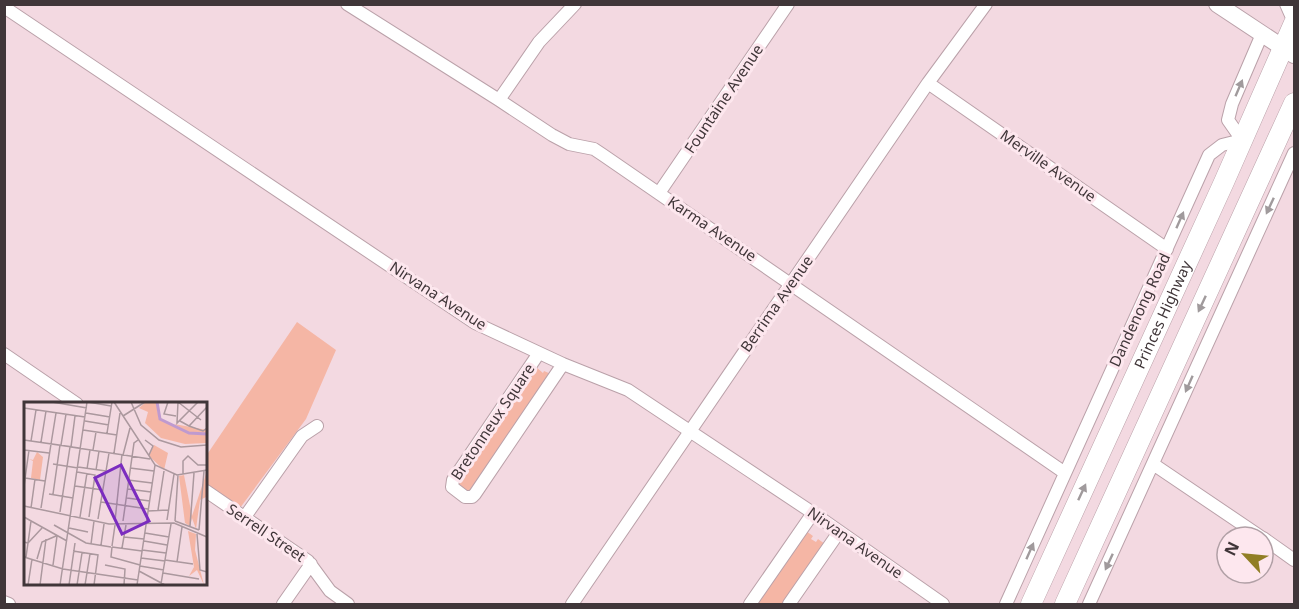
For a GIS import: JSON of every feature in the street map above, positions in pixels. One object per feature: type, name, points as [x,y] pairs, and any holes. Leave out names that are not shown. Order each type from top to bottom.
[{"type":"highway","name":"Princes Highway","points":[[1030,604],[1242,140],[1289,52],[1294,22]]},
{"type":"highway","name":"Princes Highway","points":[[1065,604],[1294,103]]},
{"type":"highway","points":[[1049,564],[1076,579]]},
{"type":"main road","points":[[1217,4],[1289,52]]},
{"type":"street","points":[[500,100],[539,42],[575,4]]},
{"type":"street","name":"Fountaine Avenue","points":[[659,193],[788,4]]},
{"type":"street","name":"Berrima Avenue","points":[[572,604],[928,83],[986,4]]},
{"type":"street","points":[[1286,4],[1294,22]]},
{"type":"street","name":"Karma Avenue","points":[[350,5],[552,135],[569,144],[594,149],[792,283],[1065,473]]},
{"type":"street","name":"Nirvana Avenue","points":[[4,7],[475,323],[563,364],[628,390],[813,513],[943,604]]},
{"type":"street","points":[[1242,140],[1228,120],[1232,104],[1262,34]]},
{"type":"street","name":"Merville Avenue","points":[[928,83],[1167,249]]},
{"type":"street","name":"Dandenong Road","points":[[1006,604],[1209,155],[1222,145],[1242,140]]},
{"type":"street","points":[[1089,604],[1294,153]]},
{"type":"street","points":[[1217,272],[1241,270]]},
{"type":"street","name":"Bretonneux Square","points":[[539,353],[453,480],[452,486],[465,497],[472,497],[475,494],[563,364]]},
{"type":"street","points":[[4,354],[74,402]]},
{"type":"street","points":[[244,518],[302,436],[317,426]]},
{"type":"street","points":[[1153,464],[1243,525]]},
{"type":"street","name":"Serrell Street","points":[[207,492],[311,564],[330,591],[348,604]]},
{"type":"street","points":[[750,604],[813,513]]},
{"type":"street","points":[[789,604],[839,532]]},
{"type":"street","points":[[1275,547],[1294,560]]},
{"type":"street","points":[[283,604],[311,564]]},
{"type":"street","points":[[4,602],[9,604]]},
{"type":"shaded area","points":[[297,322],[336,350],[306,419],[240,508],[207,485],[207,455]]},
{"type":"shaded area","points":[[536,367],[543,373],[544,371],[551,374],[473,489],[469,492],[458,488],[457,482]]},
{"type":"shaded area","points":[[806,531],[813,536],[811,539],[816,542],[818,539],[825,544],[784,604],[756,604]]}]
